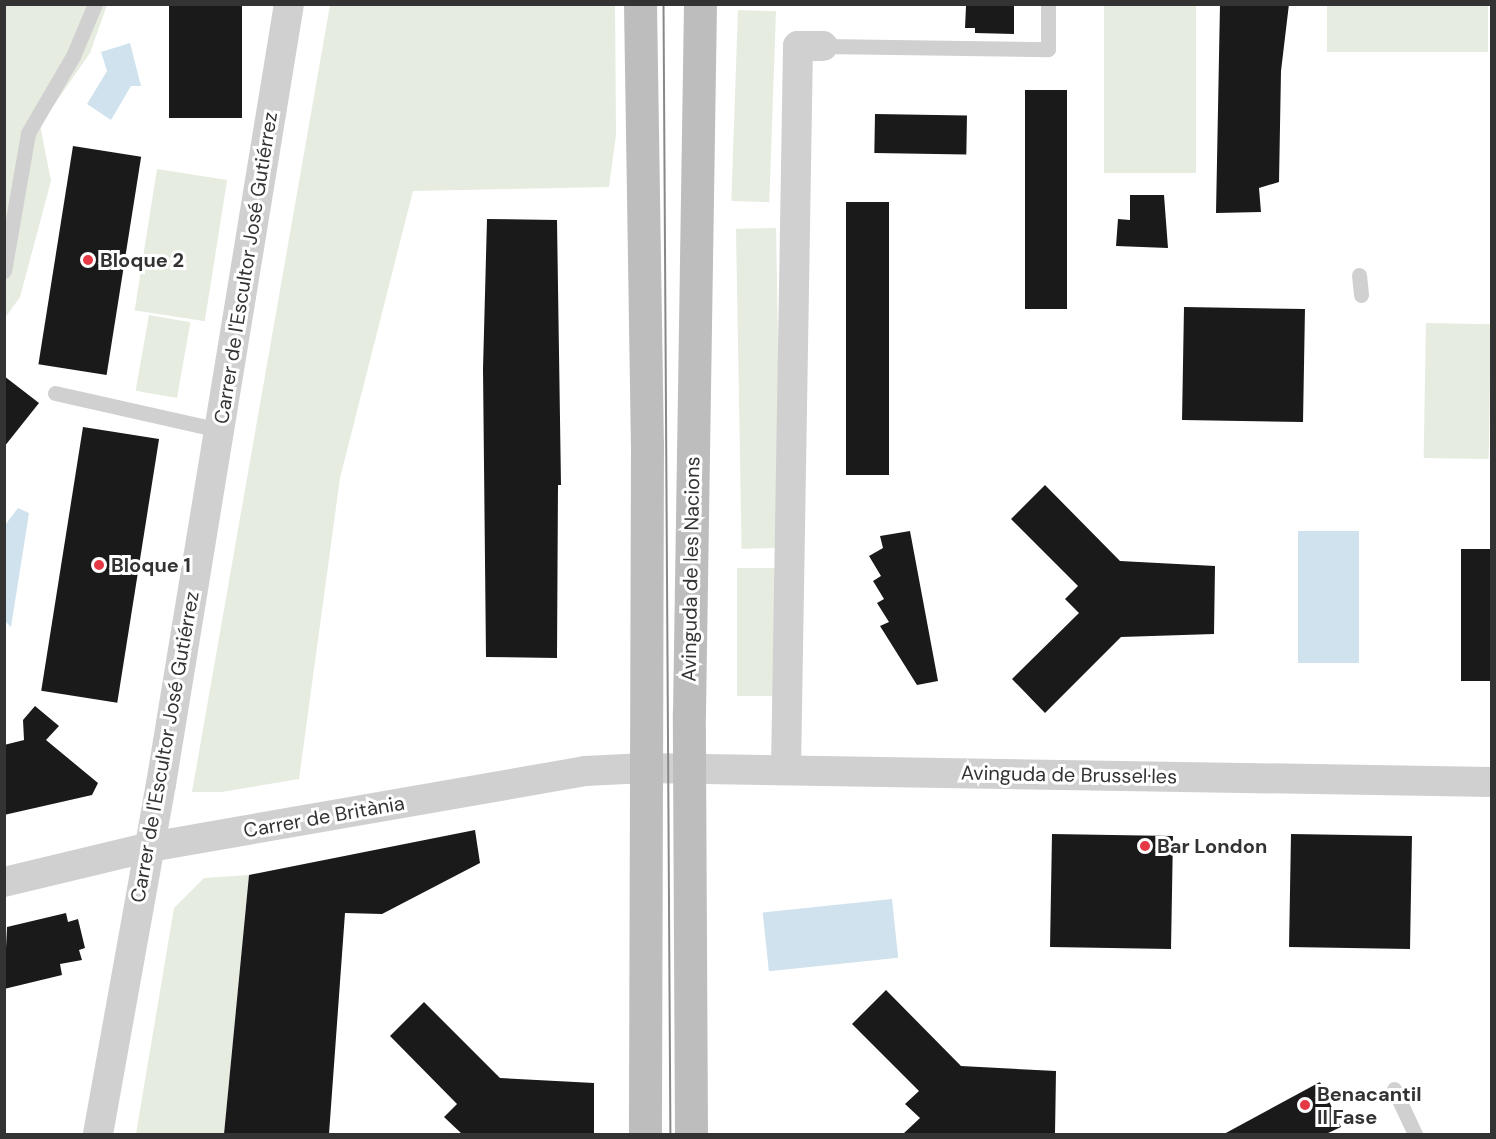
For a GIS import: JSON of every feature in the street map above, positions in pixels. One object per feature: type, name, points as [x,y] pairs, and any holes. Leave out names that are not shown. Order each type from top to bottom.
[{"type":"main road","points":[[640,4],[647,444],[645,1134]]},
{"type":"main road","name":"Avinguda de les Nacions","points":[[691,1134],[689,769],[700,4]]},
{"type":"street","name":"Carrer de l'Escultor José Gutiérrez","points":[[99,1134],[150,847],[289,4]]},
{"type":"street","points":[[786,771],[798,46],[823,46]]},
{"type":"street","name":"Avinguda de Brussel·les","points":[[646,768],[1491,782]]},
{"type":"street","name":"Carrer de Britània","points":[[4,882],[150,847],[585,771],[646,768]]},
{"type":"lane","points":[[4,271],[28,133],[73,56],[95,4]]},
{"type":"lane","points":[[823,46],[1048,49],[1048,4]]},
{"type":"lane","points":[[1359,275],[1361,295]]},
{"type":"lane","points":[[55,393],[219,430]]},
{"type":"lane","points":[[1394,1089],[1415,1134]]},
{"type":"shaded area","points":[[5,5],[107,5],[90,53],[40,125],[51,181],[20,297],[5,318]]},
{"type":"shaded area","points":[[330,5],[615,5],[616,135],[609,187],[413,191],[340,478],[299,779],[222,792],[192,792]]},
{"type":"shaded area","points":[[1104,5],[1196,5],[1196,173],[1104,173]]},
{"type":"shaded area","points":[[1327,5],[1488,5],[1488,52],[1327,52]]},
{"type":"shaded area","points":[[738,10],[776,11],[769,202],[731,201]]},
{"type":"shaded area","points":[[157,169],[227,180],[205,321],[135,310]]},
{"type":"shaded area","points":[[776,228],[782,548],[742,549],[736,229]]},
{"type":"shaded area","points":[[149,315],[190,322],[177,398],[136,391]]},
{"type":"shaded area","points":[[1426,323],[1491,324],[1489,459],[1424,458]]},
{"type":"shaded area","points":[[737,568],[780,568],[780,696],[737,696]]},
{"type":"shaded area","points":[[249,875],[224,1134],[136,1134],[174,908],[204,878]]},
{"type":"water","points":[[130,43],[141,86],[131,86],[111,120],[87,104],[107,71],[101,52]]},
{"type":"water","points":[[18,508],[29,513],[11,627],[5,621],[5,525]]},
{"type":"water","points":[[1298,531],[1359,531],[1359,663],[1298,663]]},
{"type":"water","points":[[892,899],[898,958],[769,971],[763,913]]},
{"type":"building","points":[[169,4],[242,4],[242,118],[169,118]]},
{"type":"building","points":[[1014,4],[1014,34],[975,33],[975,28],[965,28],[966,6]]},
{"type":"building","points":[[1220,4],[1289,4],[1281,71],[1279,182],[1259,188],[1261,212],[1216,213]]},
{"type":"building","points":[[1025,90],[1067,90],[1067,309],[1025,309]]},
{"type":"building","points":[[875,114],[967,116],[966,155],[874,153]]},
{"type":"building","name":"Bloque 2","points":[[73,146],[141,157],[107,375],[38,364]]},
{"type":"building","points":[[1130,195],[1164,195],[1168,248],[1116,246],[1118,219],[1130,220]]},
{"type":"building","points":[[846,202],[889,202],[889,475],[846,475]]},
{"type":"building","points":[[487,219],[557,220],[561,485],[558,485],[557,658],[486,657],[483,369]]},
{"type":"building","points":[[1184,307],[1305,309],[1303,422],[1182,420]]},
{"type":"building","points":[[4,376],[39,403],[4,447]]},
{"type":"building","name":"Bloque 1","points":[[83,427],[159,439],[117,703],[41,691]]},
{"type":"building","points":[[1045,485],[1120,561],[1215,566],[1214,634],[1121,637],[1045,713],[1012,679],[1079,613],[1065,599],[1078,586],[1011,519]]},
{"type":"building","points":[[910,531],[938,681],[917,685],[880,626],[889,622],[877,603],[884,599],[873,581],[881,576],[869,556],[883,548],[880,536]]},
{"type":"building","points":[[1461,549],[1491,549],[1491,681],[1461,681]]},
{"type":"building","points":[[35,706],[59,726],[46,740],[98,783],[92,795],[4,815],[4,745],[24,740],[23,720]]},
{"type":"building","points":[[475,830],[480,863],[382,914],[345,913],[329,1134],[224,1134],[249,875]]},
{"type":"building","points":[[1052,834],[1173,836],[1171,949],[1050,947]]},
{"type":"building","points":[[1291,834],[1412,836],[1410,949],[1289,947]]},
{"type":"building","points":[[66,913],[68,922],[78,919],[85,948],[79,950],[82,960],[60,964],[62,975],[4,989],[7,927]]},
{"type":"building","points":[[886,990],[961,1066],[1056,1071],[1055,1134],[903,1134],[920,1118],[905,1104],[919,1091],[852,1024]]},
{"type":"building","points":[[424,1002],[500,1078],[594,1083],[594,1134],[462,1134],[444,1117],[457,1104],[390,1036]]},
{"type":"building","name":"Benacantil II Fase","points":[[1320,1082],[1341,1127],[1326,1134],[1224,1134]]},
{"type":"tram line","points":[[664,4],[671,1134]]},
{"type":"place","name":"Bloque 2","points":[[88,260]]},
{"type":"place","name":"Bloque 1","points":[[99,565]]},
{"type":"place","name":"Bar London","points":[[1145,846]]},
{"type":"place","name":"Benacantil II Fase","points":[[1305,1105]]}]
